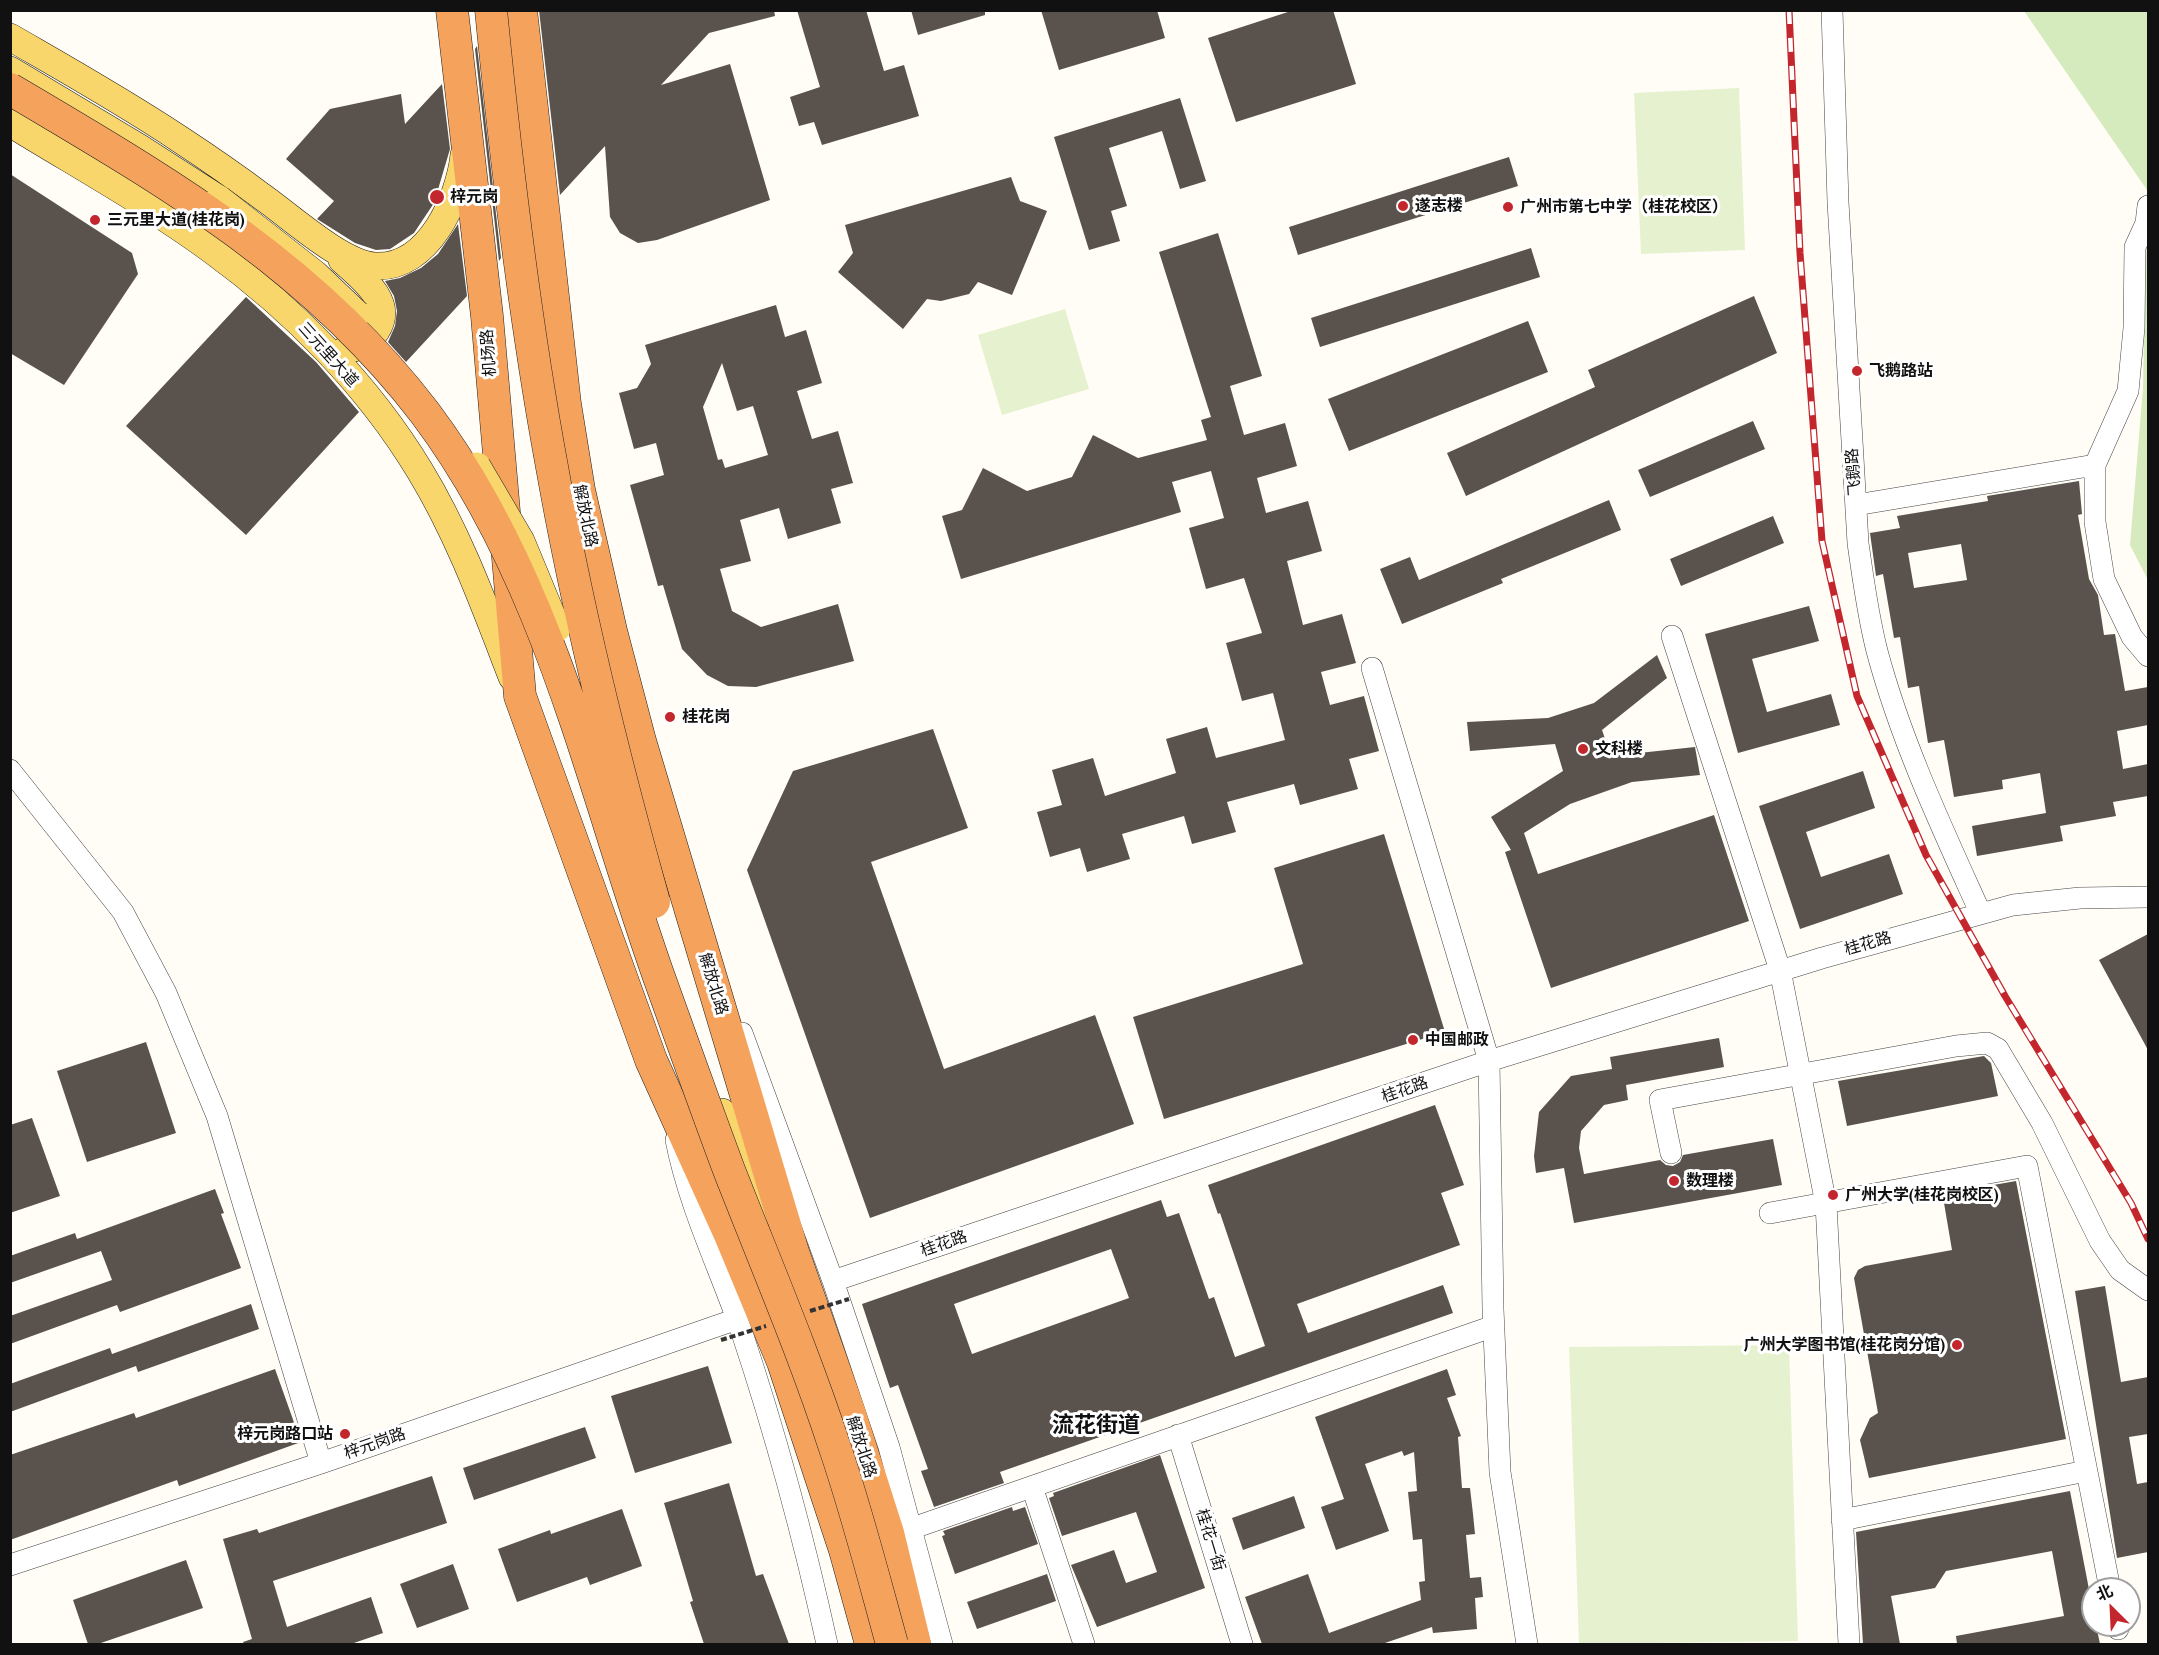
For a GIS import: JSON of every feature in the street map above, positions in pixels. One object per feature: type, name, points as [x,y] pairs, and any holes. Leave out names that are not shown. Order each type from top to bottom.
[{"type":"highway","name":"机场路","points":[[452,10],[487,316],[497,457],[520,696]]},
{"type":"highway","points":[[491,10],[518,251],[543,419],[565,534],[612,742],[730,1172]]},
{"type":"highway","points":[[487,316],[493,327],[514,340],[529,339],[542,332],[554,313],[521,10]]},
{"type":"highway","points":[[10,89],[172,186],[246,237],[332,309],[425,414],[492,517],[542,624],[657,972],[730,1172],[770,1271],[835,1447],[892,1644]]},
{"type":"highway","name":"解放北路","points":[[554,313],[579,490],[615,649],[793,1252],[870,1473],[915,1644]]},
{"type":"highway","points":[[615,649],[604,641],[593,639],[570,643],[551,653],[535,671],[520,696],[636,1019],[673,1111],[740,1257],[783,1362],[845,1550],[872,1644]]},
{"type":"main road","points":[[10,37],[177,138],[266,199],[323,243],[373,290],[381,302],[383,321],[371,339],[348,350],[334,348],[309,332]]},
{"type":"main road","points":[[10,70],[141,148],[219,199],[315,274],[381,340],[441,413],[499,500],[537,576],[554,618],[710,1084],[735,1142],[793,1252]]},
{"type":"main road","name":"三元里大道","points":[[10,123],[212,250],[252,280],[309,332],[397,435],[421,471],[461,549],[520,696]]},
{"type":"main road","points":[[323,243],[374,266],[388,265],[406,257],[429,241],[451,206],[458,188],[466,128]]},
{"type":"street","name":"飞鹅路","points":[[1832,10],[1838,202],[1862,575],[1878,652],[1902,726],[1980,912]]},
{"type":"street","points":[[2147,214],[2135,247],[2134,328],[2128,391],[2095,465],[2095,522],[2104,579],[2132,637],[2148,656]]},
{"type":"street","points":[[1856,505],[2095,465]]},
{"type":"street","points":[[1672,636],[1780,970],[1826,1204],[1849,1644]]},
{"type":"street","points":[[1372,668],[1489,1061],[1494,1326],[1500,1472],[1527,1644]]},
{"type":"street","points":[[10,770],[123,912],[166,993],[217,1116],[321,1462]]},
{"type":"street","points":[[663,817],[834,1281],[889,1447],[913,1528],[942,1644]]},
{"type":"street","name":"桂花路","points":[[834,1281],[1489,1061],[1780,970],[1980,912],[2044,901],[2148,897]]},
{"type":"street","points":[[1671,1153],[1660,1100],[1987,1042],[1998,1049],[2042,1123],[2100,1241],[2120,1270],[2148,1290]]},
{"type":"street","points":[[673,1111],[682,1167],[737,1319],[780,1453],[827,1644]]},
{"type":"street","points":[[1770,1213],[2027,1166],[2108,1577]]},
{"type":"street","name":"梓元岗路","points":[[10,1565],[321,1462],[737,1319]]},
{"type":"street","points":[[913,1528],[1494,1326]]},
{"type":"street","name":"桂花一街","points":[[1178,1435],[1242,1644]]},
{"type":"street","points":[[1842,1520],[2086,1472]]},
{"type":"street","points":[[1032,1487],[1084,1644]]},
{"type":"green space","points":[[2024,11],[2148,11],[2148,580],[2130,545],[2143,388],[2147,190]]},
{"type":"green space","points":[[1739,88],[1745,250],[1641,254],[1634,93]]},
{"type":"green space","points":[[1065,309],[1089,389],[1002,415],[978,335]]},
{"type":"green space","points":[[1789,1345],[1798,1641],[1579,1644],[1569,1347]]},
{"type":"building","points":[[539,10],[774,10],[775,16],[709,33],[661,85],[730,64],[770,200],[657,240],[638,243],[620,233],[610,217],[605,146],[560,195]]},
{"type":"building","points":[[797,10],[866,10],[884,71],[904,65],[919,116],[822,145],[814,122],[799,126],[790,97],[820,87]]},
{"type":"building","points":[[911,10],[985,10],[985,15],[918,35]]},
{"type":"building","points":[[1041,10],[1157,10],[1165,38],[1059,70]]},
{"type":"building","points":[[1294,10],[1333,10],[1356,84],[1236,122],[1208,38]]},
{"type":"building","points":[[477,46],[501,258],[499,261],[475,49]]},
{"type":"building","points":[[442,84],[450,149],[434,203],[414,233],[390,249],[376,250],[355,243],[317,219],[334,201],[286,159],[330,109],[401,94],[405,124]]},
{"type":"building","points":[[1180,98],[1206,181],[1180,189],[1162,131],[1109,148],[1127,206],[1111,211],[1120,241],[1089,250],[1054,137]]},
{"type":"building","name":"遂志楼","points":[[1509,157],[1518,186],[1298,255],[1289,227]]},
{"type":"building","points":[[10,174],[132,253],[138,274],[64,385],[10,353]]},
{"type":"building","points":[[1011,177],[1020,201],[1047,211],[1012,295],[978,282],[969,294],[941,301],[927,299],[903,329],[838,272],[853,253],[845,225]]},
{"type":"building","points":[[458,224],[467,296],[406,362],[388,342],[395,326],[397,311],[394,296],[385,281],[400,278],[421,268],[438,254]]},
{"type":"building","points":[[1218,233],[1262,376],[1230,386],[1244,435],[1285,423],[1297,466],[1257,478],[1266,513],[1308,501],[1322,551],[1287,561],[1303,625],[1342,614],[1356,663],[1321,672],[1330,705],[1364,696],[1379,751],[1349,759],[1358,789],[1300,805],[1294,784],[1227,802],[1236,832],[1192,844],[1184,816],[1122,834],[1130,859],[1087,872],[1080,848],[1050,857],[1037,812],[1062,805],[1052,770],[1093,758],[1105,796],[1176,773],[1166,739],[1207,727],[1216,758],[1285,740],[1273,693],[1242,701],[1226,643],[1262,633],[1244,578],[1206,589],[1189,528],[1224,518],[1211,471],[1172,482],[1181,512],[961,579],[942,516],[962,510],[983,468],[1027,491],[1072,477],[1093,435],[1138,458],[1207,440],[1201,420],[1211,417],[1159,252]]},
{"type":"building","points":[[1531,248],[1540,277],[1320,347],[1311,318]]},
{"type":"building","points":[[1754,296],[1777,353],[1466,496],[1447,453],[1595,387],[1588,370]]},
{"type":"building","points":[[246,297],[316,362],[359,412],[246,535],[126,426]]},
{"type":"building","points":[[776,305],[785,337],[806,330],[822,383],[797,391],[812,439],[838,431],[853,483],[831,489],[841,523],[788,539],[779,508],[740,520],[751,561],[720,569],[732,611],[761,627],[838,604],[854,661],[756,687],[728,686],[707,675],[682,649],[663,585],[658,586],[630,485],[664,475],[656,443],[634,449],[619,393],[637,388],[651,364],[645,345]],"holes":[[[722,363],[737,411],[753,406],[768,455],[725,468],[722,459],[718,460],[703,407]]]},
{"type":"building","points":[[1528,321],[1548,372],[1349,451],[1328,399]]},
{"type":"building","points":[[1753,421],[1765,449],[1650,497],[1638,470]]},
{"type":"building","points":[[2079,481],[2082,514],[2078,515],[2089,579],[2098,595],[2104,635],[2115,634],[2125,691],[2148,687],[2148,725],[2117,731],[2123,769],[2148,764],[2148,796],[2113,802],[2116,816],[2060,826],[2063,841],[1977,856],[1972,826],[2046,813],[2040,773],[2002,780],[2003,789],[1954,797],[1944,740],[1928,743],[1919,686],[1908,688],[1900,637],[1894,638],[1883,574],[1876,576],[1870,533],[1900,528],[1897,516],[1988,501],[1987,496]],"holes":[[[1961,544],[1967,580],[1914,588],[1908,553]]]},
{"type":"building","points":[[1609,500],[1621,530],[1501,579],[1503,583],[1402,624],[1380,569],[1410,557],[1419,580]]},
{"type":"building","points":[[1773,516],[1784,543],[1681,586],[1670,559]]},
{"type":"building","points":[[1809,606],[1819,641],[1752,659],[1767,712],[1831,694],[1840,725],[1738,753],[1705,634]]},
{"type":"building","points":[[1657,655],[1667,678],[1602,730],[1611,756],[1695,747],[1700,775],[1632,782],[1570,804],[1524,833],[1538,874],[1714,815],[1749,921],[1551,988],[1505,852],[1511,850],[1491,817],[1563,771],[1555,744],[1470,751],[1467,722],[1548,718],[1594,703]]},
{"type":"building","points":[[933,729],[968,828],[871,862],[944,1069],[1095,1015],[1134,1124],[870,1218],[747,870],[793,771]]},
{"type":"building","points":[[1863,771],[1875,808],[1806,832],[1821,877],[1889,854],[1903,894],[1800,929],[1759,806]]},
{"type":"building","points":[[1384,834],[1445,1032],[1164,1119],[1133,1017],[1303,964],[1274,868]]},
{"type":"building","points":[[2148,934],[2148,1050],[2099,960]]},
{"type":"building","points":[[1719,1038],[1724,1067],[1626,1085],[1628,1100],[1604,1105],[1581,1131],[1579,1148],[1584,1174],[1660,1160],[1666,1165],[1673,1166],[1680,1162],[1683,1155],[1773,1139],[1782,1185],[1574,1223],[1564,1168],[1536,1173],[1534,1156],[1539,1112],[1571,1076],[1612,1069],[1610,1057]]},
{"type":"building","points":[[146,1042],[176,1133],[87,1162],[57,1071]]},
{"type":"building","points":[[1984,1056],[1991,1063],[1998,1096],[1847,1126],[1838,1081]]},
{"type":"building","points":[[1435,1105],[1464,1185],[1441,1193],[1460,1245],[1297,1304],[1308,1333],[1443,1285],[1453,1313],[1000,1472],[1004,1483],[934,1507],[921,1471],[928,1469],[898,1385],[890,1388],[862,1304],[1161,1200],[1167,1217],[1179,1213],[1209,1299],[1214,1297],[1235,1357],[1265,1346],[1220,1213],[1218,1214],[1208,1185]],"holes":[[[1111,1249],[1129,1298],[972,1354],[954,1304]]]},
{"type":"building","points":[[32,1118],[60,1196],[10,1213],[10,1125]]},
{"type":"building","name":"广州大学图书馆(桂花岗分馆)","points":[[2016,1181],[2066,1439],[1869,1478],[1860,1440],[1870,1418],[1878,1413],[1854,1278],[1858,1270],[1865,1266],[1952,1250],[1944,1203],[1948,1193]]},
{"type":"building","points":[[215,1189],[224,1213],[221,1214],[241,1268],[120,1312],[117,1305],[10,1344],[10,1316],[112,1280],[101,1251],[10,1283],[10,1256],[75,1233],[77,1239]]},
{"type":"building","points":[[2105,1286],[2121,1382],[2148,1377],[2148,1434],[2129,1437],[2137,1484],[2148,1482],[2148,1552],[2117,1558],[2075,1291]]},
{"type":"building","points":[[251,1304],[259,1329],[138,1372],[136,1366],[10,1412],[10,1384],[110,1348],[112,1354]]},
{"type":"building","points":[[708,1366],[732,1443],[635,1473],[611,1396]]},
{"type":"building","points":[[275,1369],[301,1442],[179,1486],[177,1480],[10,1540],[10,1455],[134,1413],[136,1418]]},
{"type":"building","points":[[1447,1369],[1456,1395],[1447,1398],[1461,1436],[1458,1437],[1462,1488],[1470,1488],[1473,1514],[1475,1534],[1466,1535],[1470,1578],[1481,1577],[1483,1597],[1475,1598],[1477,1629],[1433,1633],[1432,1627],[1382,1644],[1262,1644],[1245,1597],[1308,1574],[1329,1633],[1421,1600],[1419,1582],[1425,1581],[1422,1539],[1413,1540],[1408,1492],[1417,1491],[1414,1452],[1404,1456],[1402,1451],[1365,1464],[1389,1531],[1336,1550],[1321,1507],[1344,1499],[1315,1417]]},
{"type":"building","points":[[585,1427],[596,1458],[474,1500],[463,1468]]},
{"type":"building","points":[[1160,1455],[1205,1588],[1097,1627],[1071,1565],[1114,1550],[1126,1583],[1157,1572],[1136,1512],[1062,1536],[1049,1498],[1054,1496],[1053,1493]]},
{"type":"building","points":[[432,1476],[447,1523],[273,1581],[287,1627],[371,1597],[383,1633],[351,1644],[244,1644],[243,1642],[252,1639],[223,1539],[257,1529],[259,1533]]},
{"type":"building","points":[[729,1483],[756,1576],[763,1574],[789,1644],[704,1644],[690,1602],[693,1601],[664,1503]]},
{"type":"building","points":[[2070,1491],[2087,1577],[2081,1577],[2081,1637],[2099,1637],[2100,1644],[1957,1644],[1956,1636],[2064,1616],[2052,1551],[1946,1571],[1935,1588],[1891,1596],[1900,1644],[1863,1644],[1856,1532]]},
{"type":"building","points":[[1294,1496],[1305,1528],[1243,1550],[1232,1518]]},
{"type":"building","points":[[1012,1507],[1013,1511],[1025,1507],[1038,1544],[955,1574],[942,1536],[945,1535],[943,1531]]},
{"type":"building","points":[[622,1509],[642,1566],[590,1585],[587,1577],[517,1602],[498,1549],[550,1530],[551,1534]]},
{"type":"building","points":[[186,1560],[203,1608],[98,1644],[88,1644],[73,1600]]},
{"type":"building","points":[[453,1564],[469,1609],[417,1628],[400,1584]]},
{"type":"building","points":[[1047,1574],[1056,1601],[977,1629],[967,1602]]},
{"type":"railway","points":[[1789,10],[1800,253],[1822,541],[1857,696],[1926,855],[2005,996],[2131,1203],[2148,1239]]},
{"type":"place","name":"梓元岗","points":[[437,197]]},
{"type":"place","name":"遂志楼","points":[[1403,206]]},
{"type":"place","name":"广州市第七中学（桂花校区）","points":[[1508,207]]},
{"type":"place","name":"三元里大道(桂花岗)","points":[[95,220]]},
{"type":"place","name":"飞鹅路站","points":[[1857,371]]},
{"type":"place","name":"桂花岗","points":[[670,717]]},
{"type":"place","name":"文科楼","points":[[1583,749]]},
{"type":"place","name":"中国邮政","points":[[1413,1040]]},
{"type":"place","name":"数理楼","points":[[1674,1181]]},
{"type":"place","name":"广州大学(桂花岗校区)","points":[[1833,1195]]},
{"type":"place","name":"广州大学图书馆(桂花岗分馆)","points":[[1957,1345]]},
{"type":"place","name":"梓元岗路口站","points":[[345,1434]]},
{"type":"district","name":"流花街道","points":[[1096,1426]]}]
